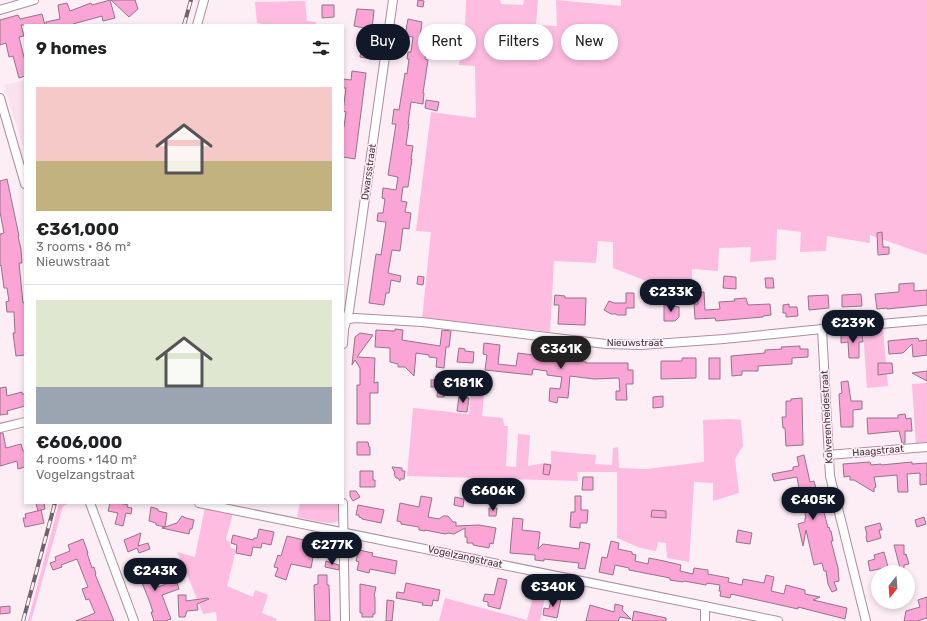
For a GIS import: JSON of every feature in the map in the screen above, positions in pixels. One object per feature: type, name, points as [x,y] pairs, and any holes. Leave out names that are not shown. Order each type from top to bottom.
[{"type":"street","points":[[0,10],[34,0]]},
{"type":"street","points":[[197,24],[204,0]]},
{"type":"street","name":"Dwarsstraat","points":[[344,332],[345,319],[349,311],[394,0]]},
{"type":"street","points":[[0,98],[24,181]]},
{"type":"street","name":"Nieuwstraat","points":[[345,319],[422,322],[606,344],[641,346],[927,320]]},
{"type":"street","name":"Kolverenheidestraat","points":[[822,329],[830,476],[866,621]]},
{"type":"street","points":[[0,428],[24,422]]},
{"type":"street","name":"Haagstraat","points":[[828,455],[927,447]]},
{"type":"street","points":[[90,504],[134,621]]},
{"type":"street","name":"Vogelzangstraat","points":[[204,504],[778,621]]},
{"type":"street","points":[[343,504],[345,621]]},
{"type":"street","points":[[705,606],[705,621]]},
{"type":"shaded area","points":[[466,0],[500,0],[501,4],[523,5],[524,0],[538,0],[536,24],[484,24],[484,60],[553,60],[553,26],[557,26],[556,0],[621,6],[621,0],[927,0],[927,255],[870,235],[870,243],[827,236],[826,251],[800,252],[801,232],[777,229],[776,260],[750,262],[751,247],[719,248],[718,271],[692,269],[692,287],[664,288],[613,268],[613,242],[598,241],[596,263],[554,261],[550,332],[422,319],[431,232],[416,231],[431,112],[476,118],[475,66],[459,65],[460,60],[476,60],[476,24],[465,24]]},
{"type":"shaded area","points":[[305,1],[307,21],[316,22],[316,24],[257,23],[255,2]]},
{"type":"shaded area","points":[[24,80],[24,146],[23,146],[4,85]]},
{"type":"shaded area","points":[[883,329],[888,386],[867,388],[863,330]]},
{"type":"shaded area","points":[[927,383],[927,445],[916,446],[912,384]]},
{"type":"shaded area","points":[[471,392],[484,393],[482,416],[503,418],[504,426],[508,426],[506,466],[516,467],[518,434],[530,435],[528,466],[544,463],[551,464],[551,451],[596,455],[595,464],[612,465],[613,448],[618,447],[619,468],[646,469],[704,462],[703,420],[741,420],[743,446],[735,459],[739,493],[713,501],[713,483],[694,482],[689,562],[667,558],[666,543],[658,542],[656,551],[640,548],[617,538],[617,472],[577,472],[578,481],[407,476],[413,408],[469,414]]},
{"type":"shaded area","points":[[59,504],[68,504],[63,506],[31,621],[28,621]]},
{"type":"shaded area","points":[[300,504],[341,504],[339,521],[330,523],[297,517]]},
{"type":"shaded area","points":[[205,507],[233,513],[226,539],[230,543],[231,548],[236,550],[227,586],[253,597],[255,590],[268,595],[262,613],[277,619],[276,621],[217,621],[216,612],[203,614],[177,552],[195,557]]},
{"type":"shaded area","points":[[539,575],[549,577],[540,621],[439,621],[445,598],[527,620]]},
{"type":"building","points":[[110,0],[115,18],[103,21],[102,16],[73,24],[46,24],[46,22],[60,19],[58,5],[67,3],[70,11],[91,3],[92,5]]},
{"type":"building","points":[[111,0],[135,0],[138,9],[129,17]]},
{"type":"building","points":[[418,0],[424,1],[423,7],[417,6]]},
{"type":"building","points":[[322,5],[334,5],[334,17],[322,18]]},
{"type":"building","points":[[357,9],[374,10],[373,24],[356,24],[356,26],[354,26]]},
{"type":"building","points":[[42,14],[45,24],[21,25],[24,36],[19,37],[24,57],[24,76],[19,78],[13,56],[9,57],[6,43],[0,45],[0,20],[18,15],[20,19]]},
{"type":"building","points":[[408,19],[422,22],[422,24],[418,24],[418,60],[428,60],[423,93],[423,104],[411,102],[408,124],[406,145],[413,146],[412,159],[408,187],[403,187],[401,201],[407,202],[405,212],[411,213],[409,229],[403,228],[400,251],[392,250],[388,273],[401,276],[400,282],[391,280],[389,293],[386,293],[384,305],[369,303],[376,254],[381,255],[386,222],[377,221],[378,213],[383,213],[385,199],[382,198],[383,188],[396,190],[398,177],[388,175],[396,124],[392,124],[394,109],[399,110],[405,73],[407,74],[410,60],[413,37],[410,37],[410,24],[407,24]]},
{"type":"building","points":[[352,71],[366,73],[355,159],[344,157],[344,127],[346,112],[344,111],[344,103],[346,88],[344,88],[344,79],[351,80]]},
{"type":"building","points":[[426,100],[439,102],[437,111],[425,108]]},
{"type":"building","points":[[7,179],[21,249],[22,263],[19,263],[24,302],[24,355],[16,356],[13,333],[15,333],[14,312],[7,312],[6,302],[9,301],[7,288],[4,288],[1,265],[0,266],[0,234],[4,233],[0,212],[0,181]]},
{"type":"building","points":[[882,232],[883,247],[889,247],[889,254],[878,255],[877,233]]},
{"type":"building","points":[[418,276],[424,277],[423,285],[417,284]]},
{"type":"building","points":[[724,276],[736,277],[736,289],[723,288]]},
{"type":"building","points":[[765,278],[773,278],[774,288],[766,288]]},
{"type":"building","points":[[914,283],[914,291],[927,290],[927,305],[877,309],[875,294],[899,292],[899,284]]},
{"type":"building","points":[[704,292],[705,310],[720,309],[719,302],[735,301],[734,299],[746,298],[748,305],[770,304],[771,315],[716,321],[715,318],[695,319],[694,304],[698,304],[697,293]]},
{"type":"building","points":[[626,293],[634,293],[634,308],[626,308],[626,315],[611,314],[604,310],[609,301],[614,303],[626,303]]},
{"type":"building","points":[[861,294],[862,306],[842,307],[842,295]]},
{"type":"building","points":[[555,295],[565,296],[565,298],[586,298],[585,325],[558,324],[559,305],[554,305]]},
{"type":"building","points":[[828,295],[829,308],[809,310],[808,296]]},
{"type":"building","points":[[789,304],[789,307],[797,307],[798,316],[786,317],[786,313],[783,313],[783,305]]},
{"type":"building","points":[[664,305],[679,307],[679,317],[675,321],[664,321]]},
{"type":"building","points":[[395,329],[403,330],[402,340],[440,346],[442,330],[451,331],[449,347],[446,347],[444,368],[436,367],[437,358],[416,353],[414,376],[405,367],[398,367],[398,364],[390,362],[390,348],[375,347],[376,330],[395,331]]},
{"type":"building","points":[[360,333],[373,335],[357,357],[375,358],[374,383],[378,382],[378,393],[370,393],[370,424],[357,424],[357,385],[360,385],[360,368],[355,360],[352,365],[355,337]]},
{"type":"building","points":[[862,333],[863,342],[859,342],[859,358],[849,358],[848,342],[841,343],[841,335]]},
{"type":"building","points":[[918,338],[919,341],[927,340],[927,355],[913,357],[912,344],[903,353],[889,354],[888,341]]},
{"type":"building","points":[[484,343],[500,345],[498,364],[516,366],[518,353],[586,363],[628,363],[628,370],[633,370],[633,384],[626,384],[627,400],[616,400],[616,391],[620,391],[619,378],[594,379],[570,376],[568,398],[558,397],[557,403],[549,401],[550,388],[560,389],[562,377],[547,375],[547,371],[533,369],[532,375],[485,370],[487,355],[483,354]]},
{"type":"building","points":[[800,346],[800,349],[808,349],[808,357],[792,358],[792,364],[758,366],[758,371],[742,371],[742,375],[732,376],[731,356],[765,353],[765,350]]},
{"type":"building","points":[[459,348],[465,349],[465,351],[474,352],[473,363],[457,362]]},
{"type":"building","points":[[682,358],[696,358],[696,378],[661,379],[661,361],[682,361]]},
{"type":"building","points":[[709,358],[720,358],[720,379],[709,379]]},
{"type":"building","points":[[878,363],[892,363],[893,373],[878,375]]},
{"type":"building","points":[[927,371],[927,381],[912,373]]},
{"type":"building","points":[[431,380],[439,380],[439,387],[431,387]]},
{"type":"building","points":[[848,381],[851,401],[862,401],[862,409],[853,410],[853,427],[841,427],[839,394],[842,393],[841,382]]},
{"type":"building","points":[[6,387],[7,396],[22,392],[22,394],[24,394],[24,406],[7,411],[8,414],[0,415],[0,388]]},
{"type":"building","points":[[438,387],[445,388],[444,397],[437,397]]},
{"type":"building","points":[[663,396],[663,407],[653,408],[653,397]]},
{"type":"building","points":[[459,397],[469,398],[467,412],[457,411]]},
{"type":"building","points":[[802,398],[803,445],[786,446],[785,428],[783,428],[782,417],[786,417],[786,401]]},
{"type":"building","points":[[905,414],[906,419],[911,418],[912,431],[905,431],[905,443],[902,443],[899,431],[868,434],[867,418],[898,418],[898,415]]},
{"type":"building","points":[[0,433],[3,433],[6,448],[21,444],[24,451],[24,467],[18,469],[17,461],[0,466]]},
{"type":"building","points":[[357,442],[368,442],[370,447],[370,455],[357,455]]},
{"type":"building","points":[[804,455],[810,482],[814,481],[818,496],[814,497],[818,513],[824,512],[828,528],[829,527],[831,531],[833,541],[831,541],[838,568],[839,581],[834,582],[837,590],[832,592],[822,563],[814,565],[806,530],[803,546],[798,524],[805,522],[806,518],[802,501],[784,506],[782,497],[799,493],[797,477],[774,481],[772,474],[793,470],[793,467],[799,466],[797,457]]},
{"type":"building","points":[[870,462],[871,465],[912,462],[912,464],[927,463],[927,484],[920,485],[920,473],[907,474],[908,492],[898,492],[897,475],[874,477],[876,487],[874,488],[874,492],[854,480],[850,480],[850,476],[844,477],[843,464]]},
{"type":"building","points":[[544,464],[551,465],[549,475],[543,474]]},
{"type":"building","points":[[392,467],[402,468],[402,471],[405,471],[404,479],[400,479],[400,481],[396,478]]},
{"type":"building","points":[[360,471],[373,471],[375,487],[360,487]]},
{"type":"building","points":[[583,477],[593,477],[593,490],[582,490]]},
{"type":"building","points":[[350,491],[356,491],[360,497],[353,501],[350,496]]},
{"type":"building","points":[[421,496],[432,498],[428,517],[439,519],[443,516],[448,516],[453,522],[456,522],[456,526],[479,525],[496,528],[493,544],[490,543],[489,548],[473,545],[473,543],[467,543],[465,528],[454,534],[445,534],[419,530],[419,527],[401,524],[401,522],[397,521],[400,503],[419,507]]},
{"type":"building","points":[[575,496],[581,496],[581,510],[588,510],[587,523],[580,523],[580,528],[570,527],[571,512],[575,512]]},
{"type":"building","points":[[455,497],[464,499],[463,507],[454,505]]},
{"type":"building","points":[[36,504],[44,504],[45,509],[38,511]]},
{"type":"building","points":[[110,504],[124,504],[128,505],[127,507],[132,508],[131,514],[126,513],[123,526],[115,524],[118,513],[108,511]]},
{"type":"building","points":[[358,505],[384,510],[381,523],[362,519],[359,515],[356,515]]},
{"type":"building","points":[[151,507],[158,509],[158,511],[167,513],[165,527],[156,525],[156,523],[149,521]]},
{"type":"building","points":[[489,508],[497,508],[496,516],[489,516]]},
{"type":"building","points":[[41,510],[44,523],[25,527],[23,518],[26,518],[25,514]]},
{"type":"building","points":[[652,510],[666,511],[666,518],[651,517]]},
{"type":"building","points":[[182,516],[194,520],[189,534],[162,528],[177,523]]},
{"type":"building","points":[[924,517],[926,524],[917,527],[915,520]]},
{"type":"building","points":[[513,518],[523,519],[522,530],[540,532],[538,549],[543,544],[579,549],[580,542],[590,544],[585,569],[578,568],[579,563],[544,559],[544,561],[535,560],[535,555],[510,553]]},
{"type":"building","points":[[880,523],[882,530],[879,530],[881,538],[867,542],[865,527]]},
{"type":"building","points":[[259,529],[274,532],[271,545],[262,543],[261,548],[253,547],[251,556],[236,553],[237,545],[231,543],[233,535],[253,540],[254,538],[257,538]]},
{"type":"building","points":[[738,530],[752,533],[750,544],[736,542]]},
{"type":"building","points":[[141,533],[138,546],[148,543],[150,549],[139,553],[137,548],[128,552],[124,540]]},
{"type":"building","points":[[287,536],[321,544],[319,558],[313,557],[311,568],[291,564],[286,580],[275,576],[278,568],[274,567],[278,555],[281,556]]},
{"type":"building","points":[[83,539],[92,568],[94,567],[95,574],[114,621],[76,621],[95,613],[89,599],[86,600],[82,589],[88,587],[77,559],[61,565],[62,567],[53,570],[50,563],[56,561],[55,557],[70,551],[68,545]]},
{"type":"building","points":[[611,541],[619,543],[618,549],[632,552],[632,554],[636,555],[635,561],[648,564],[649,558],[664,561],[681,565],[680,571],[693,574],[694,568],[708,570],[708,574],[729,578],[728,582],[742,585],[743,579],[764,583],[766,575],[774,577],[771,591],[784,594],[786,585],[805,590],[805,594],[820,597],[813,600],[847,608],[845,619],[798,607],[798,609],[731,594],[730,598],[720,596],[720,585],[707,583],[706,585],[670,580],[670,578],[629,570],[629,568],[615,565],[613,575],[599,572],[602,557],[607,558]]},
{"type":"building","points":[[894,545],[904,545],[904,555],[906,554],[909,564],[899,565]]},
{"type":"building","points":[[359,550],[373,553],[372,556],[397,561],[395,574],[370,569],[369,573],[357,570],[359,562],[356,561]]},
{"type":"building","points":[[884,552],[887,565],[871,565],[870,571],[868,561],[875,559],[874,555]]},
{"type":"building","points":[[144,560],[152,582],[156,581],[158,587],[176,580],[179,589],[162,595],[171,619],[165,621],[154,621],[149,600],[140,578],[138,579],[133,565]]},
{"type":"building","points":[[326,561],[339,565],[339,570],[325,567]]},
{"type":"building","points":[[318,575],[327,575],[327,585],[329,585],[330,621],[315,621],[314,585],[318,584]]},
{"type":"building","points":[[498,578],[507,580],[500,609],[488,606],[488,602],[483,601],[485,594],[494,595]]},
{"type":"building","points":[[406,583],[440,590],[438,601],[433,600],[432,606],[396,598],[397,592],[404,593]]},
{"type":"building","points":[[360,584],[376,587],[374,596],[375,614],[373,614],[373,617],[362,617],[362,613],[360,613]]},
{"type":"building","points":[[178,595],[186,595],[186,601],[209,599],[197,604],[198,610],[187,611],[185,617],[179,617]]},
{"type":"building","points":[[552,596],[561,598],[557,618],[543,615],[544,608],[549,609]]},
{"type":"building","points":[[927,597],[927,618],[917,621],[904,621],[906,611],[920,607],[918,600]]},
{"type":"building","points":[[387,600],[394,601],[392,621],[386,621]]},
{"type":"building","points":[[615,604],[623,606],[622,610],[631,619],[620,617],[618,621],[586,621],[590,605],[614,612]]},
{"type":"building","points":[[10,606],[10,613],[0,614],[0,607]]},
{"type":"building","points":[[634,611],[666,618],[666,621],[632,621]]},
{"type":"railway","points":[[184,24],[191,0]]},
{"type":"railway","points":[[23,621],[55,504]]}]
